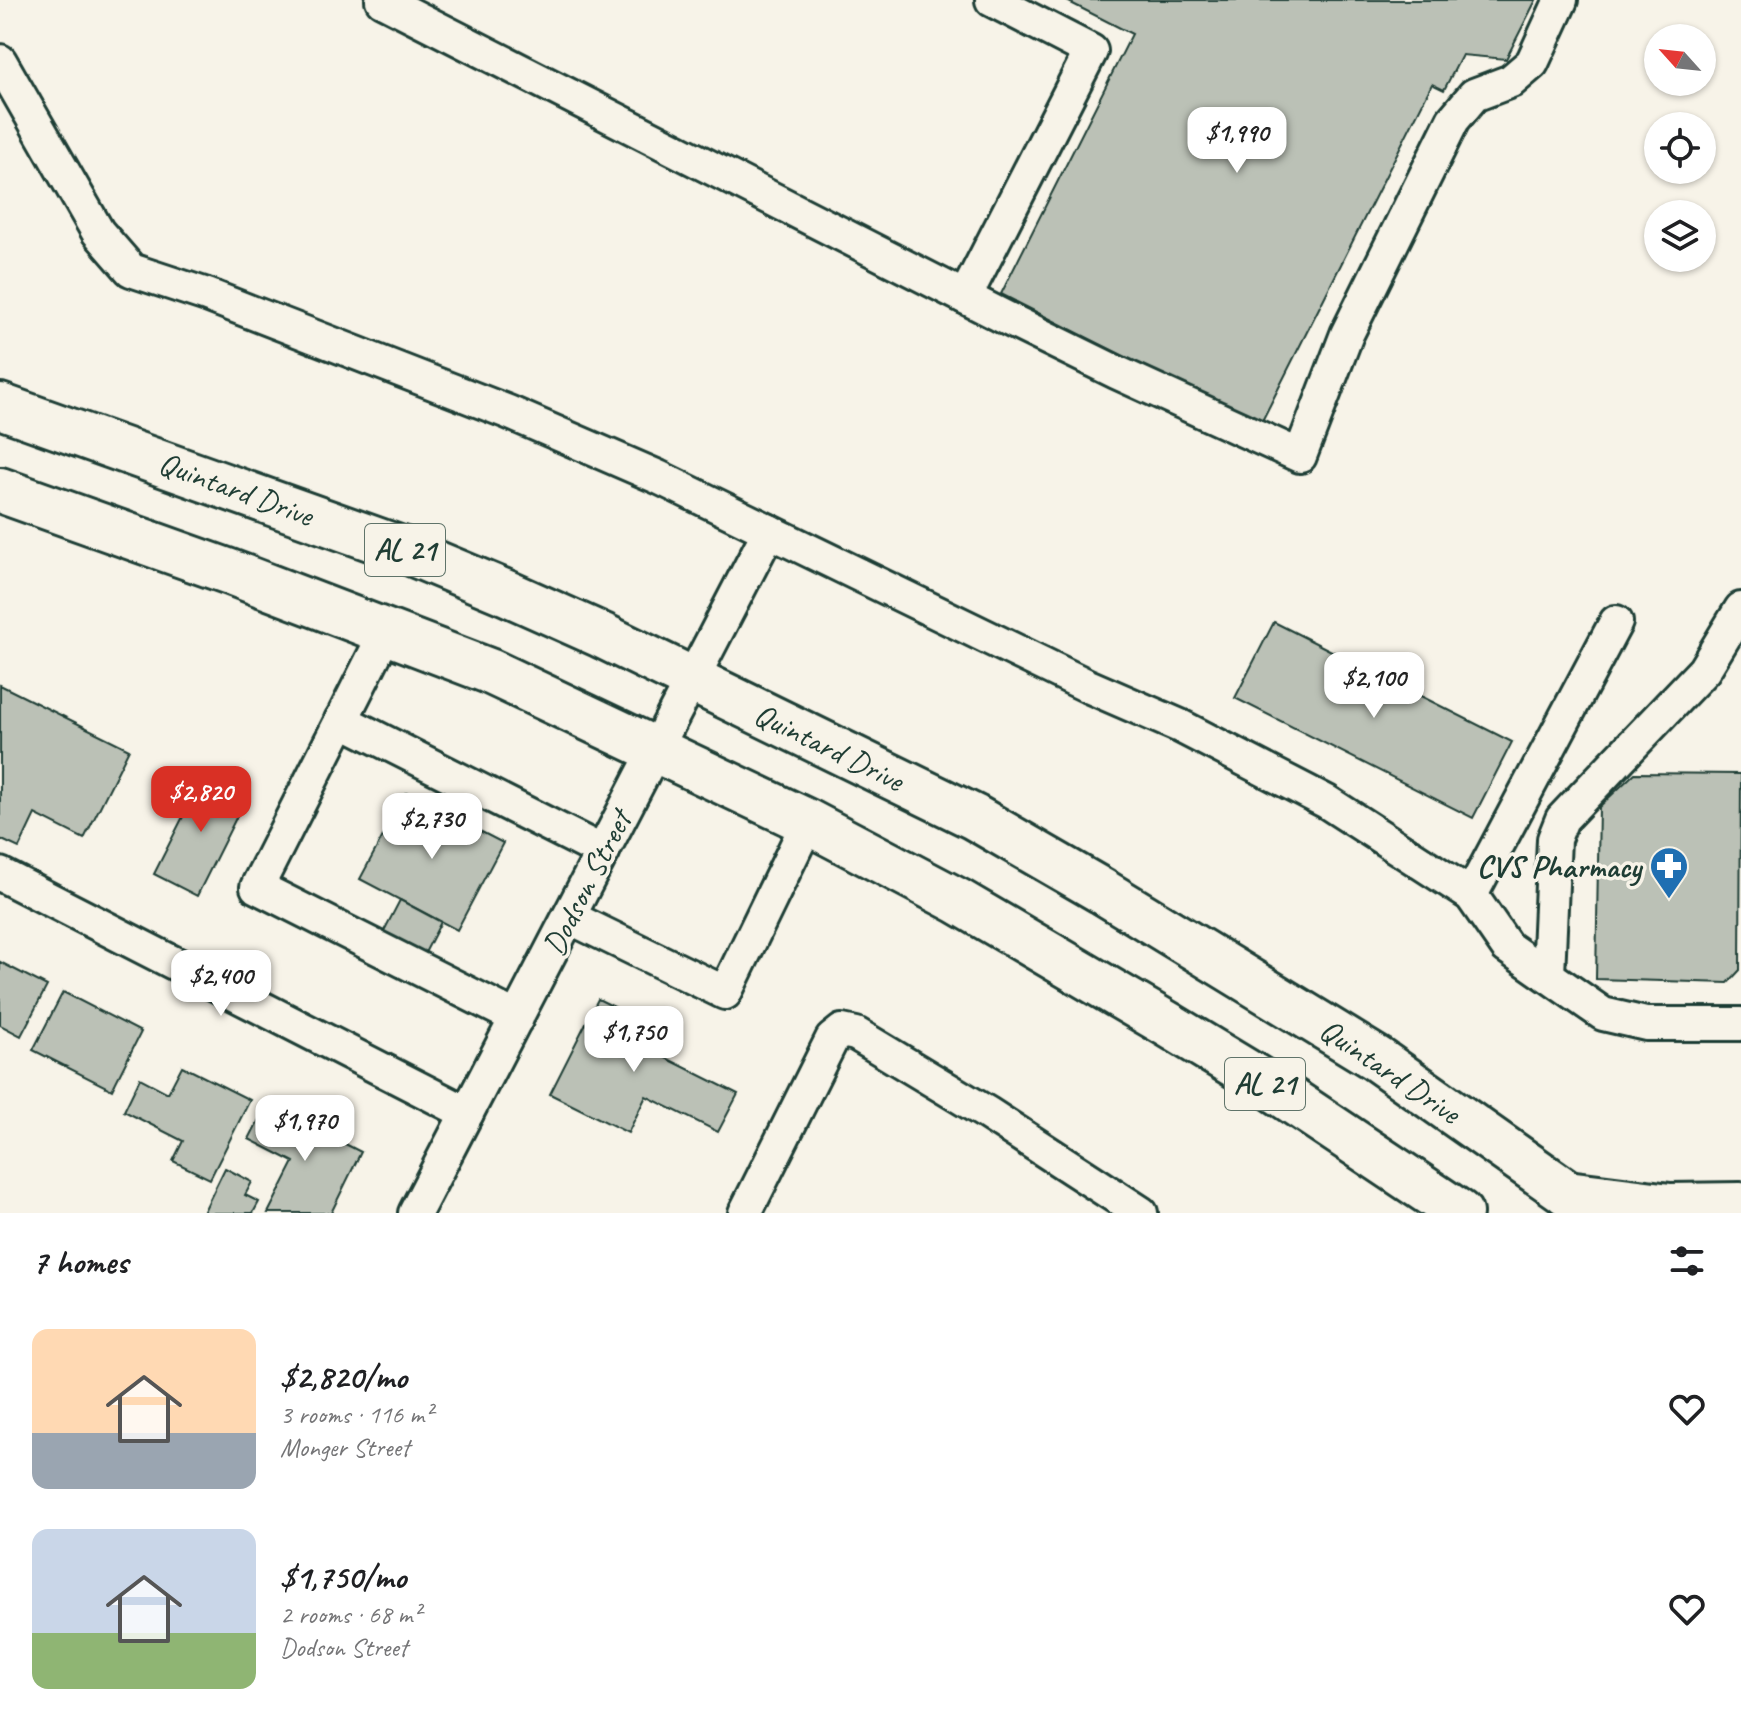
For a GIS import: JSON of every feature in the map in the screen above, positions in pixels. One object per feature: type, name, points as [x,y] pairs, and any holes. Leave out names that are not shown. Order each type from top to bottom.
[{"type":"highway","name":"Quintard Drive","points":[[0,406],[404,550],[521,599],[974,817],[1102,891],[1377,1059],[1581,1203]]},
{"type":"highway","name":"AL 21","points":[[0,490],[230,572],[489,671],[808,822],[958,901],[1169,1025],[1273,1088],[1451,1210]]},
{"type":"highway","points":[[1581,1203],[1741,1205]]},
{"type":"street","points":[[382,0],[430,11],[965,297],[1116,372],[1300,456],[1347,334],[1453,120],[1474,95],[1511,81],[1532,63],[1561,0]]},
{"type":"street","points":[[965,297],[1091,51],[992,0]]},
{"type":"street","points":[[0,61],[98,232],[131,270],[207,295],[508,412],[658,477],[1088,686],[1180,726],[1327,802],[1471,895],[1507,947],[1603,1014],[1646,1024],[1741,1024]]},
{"type":"street","name":"Dodson Street","points":[[415,1213],[769,531]]},
{"type":"street","points":[[1548,974],[1554,839],[1562,819],[1704,670],[1741,609]]},
{"type":"street","points":[[1471,895],[1616,622]]},
{"type":"street","points":[[386,632],[257,887],[517,1018]]},
{"type":"street","points":[[341,720],[603,852]]},
{"type":"street","points":[[569,917],[725,993],[808,822]]},
{"type":"street","points":[[0,874],[467,1113]]},
{"type":"street","points":[[745,1213],[832,1039],[842,1031],[856,1034],[987,1113],[1141,1213]]},
{"type":"building","points":[[1065,0],[1536,0],[1506,59],[1462,55],[1444,90],[1432,84],[1260,425],[1001,294],[1132,34]]},
{"type":"building","points":[[1274,622],[1512,742],[1473,818],[1235,698]]},
{"type":"building","points":[[0,685],[129,749],[84,839],[35,814],[19,848],[0,839]]},
{"type":"building","points":[[205,773],[248,794],[197,896],[154,874]]},
{"type":"building","name":"CVS Pharmacy","points":[[1635,773],[1741,774],[1740,970],[1728,983],[1596,979],[1599,807]]},
{"type":"building","points":[[406,793],[503,843],[457,930],[360,879]]},
{"type":"building","points":[[400,900],[441,922],[413,976],[372,954]]},
{"type":"building","points":[[0,962],[47,986],[21,1036],[0,1025]]},
{"type":"building","points":[[63,992],[141,1032],[112,1090],[33,1050]]},
{"type":"building","points":[[598,999],[677,1038],[666,1058],[738,1094],[718,1132],[646,1096],[628,1133],[550,1094]]},
{"type":"building","points":[[182,1066],[250,1100],[210,1179],[173,1161],[183,1141],[124,1111],[140,1078],[168,1093]]},
{"type":"building","points":[[267,1104],[361,1152],[331,1213],[268,1213],[294,1162],[249,1139]]},
{"type":"building","points":[[225,1168],[252,1182],[245,1195],[259,1202],[253,1213],[203,1213]]},
{"type":"place","name":"CVS Pharmacy","points":[[1669,900]]}]
